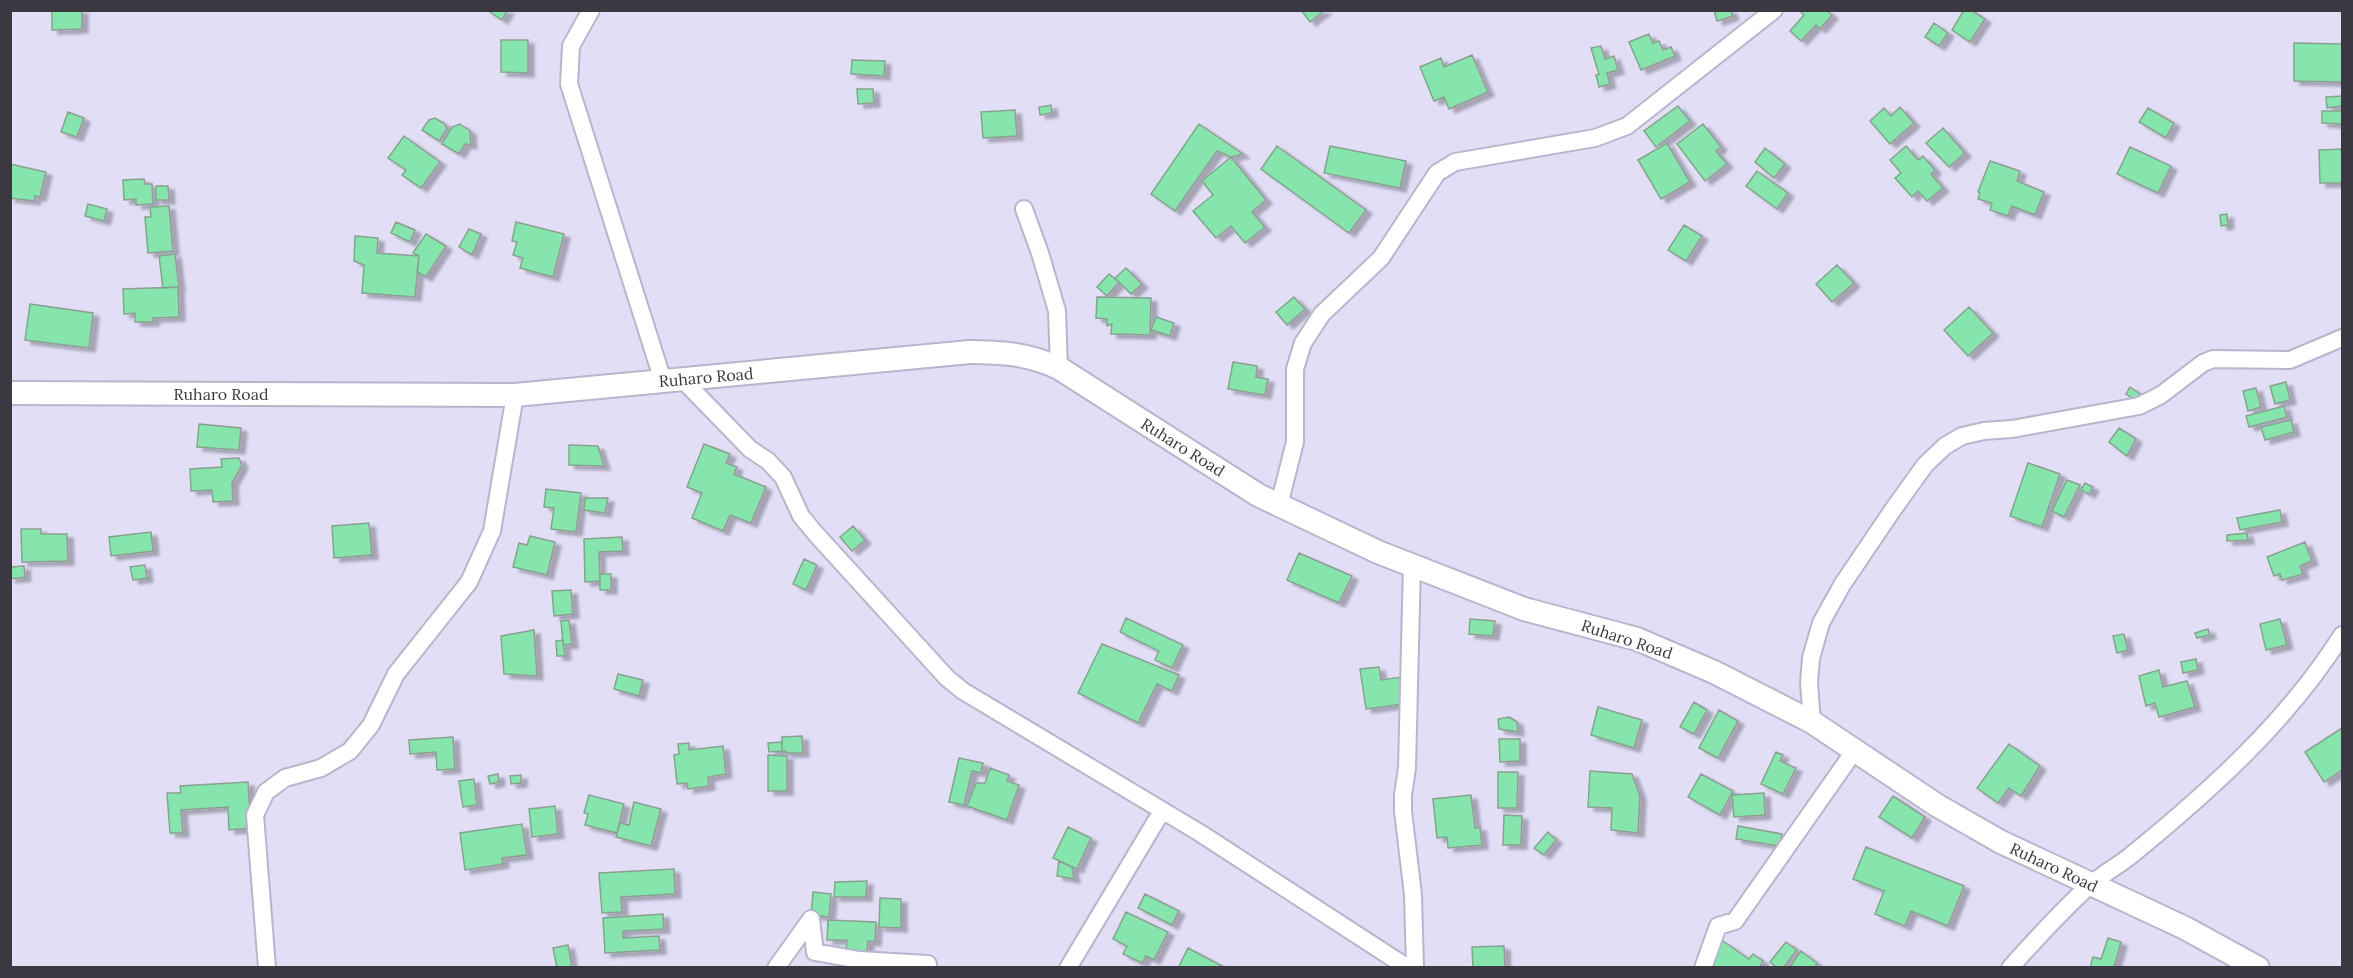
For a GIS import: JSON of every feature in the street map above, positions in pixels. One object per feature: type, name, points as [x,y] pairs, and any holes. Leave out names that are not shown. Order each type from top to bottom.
[{"type":"street","points":[[591,10],[571,46],[569,84],[673,380],[750,449],[768,461],[783,477],[801,516],[815,533],[947,678],[963,691],[1162,811],[1408,968]]},
{"type":"street","points":[[1279,505],[1295,442],[1295,369],[1303,344],[1322,314],[1381,258],[1437,174],[1455,162],[1595,138],[1627,126],[1774,10]]},
{"type":"street","points":[[1024,209],[1057,311],[1059,368]]},
{"type":"street","points":[[1812,722],[1809,683],[1811,658],[1821,623],[1842,585],[1899,502],[1925,465],[1945,446],[1962,436],[1984,431],[2012,429],[2139,406],[2161,395],[2203,363],[2212,359],[2290,360],[2343,338]]},
{"type":"street","name":"Ruharo Road","points":[[10,393],[515,395],[970,352],[1016,354],[1037,358],[1059,368],[1258,495],[1378,552],[1524,609],[1660,648],[1714,672],[1812,722],[1938,806],[1992,837],[2185,928],[2258,968]]},
{"type":"street","points":[[267,968],[255,815],[266,792],[285,778],[321,768],[350,751],[371,726],[396,674],[469,582],[492,531],[515,395]]},
{"type":"street","points":[[1412,564],[1407,768],[1403,795],[1413,895],[1415,968]]},
{"type":"street","points":[[2010,968],[2090,884],[2115,868],[2147,842],[2276,723],[2309,684],[2343,635]]},
{"type":"street","points":[[1703,968],[1718,926],[1735,921],[1855,750]]},
{"type":"street","points":[[1068,968],[1162,811]]},
{"type":"street","points":[[776,968],[811,919],[815,952],[859,960],[928,964],[927,968]]},
{"type":"building","points":[[52,10],[82,10],[82,29],[52,30]]},
{"type":"building","points":[[487,10],[508,10],[502,20]]},
{"type":"building","points":[[1301,10],[1325,10],[1310,22]]},
{"type":"building","points":[[1714,10],[1731,10],[1733,16],[1717,21]]},
{"type":"building","points":[[1799,10],[1826,10],[1832,15],[1820,29],[1816,25],[1801,41],[1790,31],[1804,15]]},
{"type":"building","points":[[1964,10],[1971,10],[1985,19],[1970,42],[1952,30]]},
{"type":"building","points":[[1934,23],[1948,33],[1939,46],[1925,37]]},
{"type":"building","points":[[1649,34],[1653,43],[1659,41],[1663,50],[1671,47],[1675,56],[1641,70],[1629,42]]},
{"type":"building","points":[[501,40],[528,40],[528,73],[501,72]]},
{"type":"building","points":[[2294,43],[2342,44],[2342,82],[2294,81]]},
{"type":"building","points":[[1601,46],[1605,59],[1614,56],[1618,70],[1607,73],[1610,84],[1599,87],[1596,75],[1599,74],[1591,48]]},
{"type":"building","points":[[1472,55],[1488,92],[1449,109],[1444,97],[1434,101],[1420,67],[1441,58],[1444,67]]},
{"type":"building","points":[[852,60],[885,61],[884,76],[851,74]]},
{"type":"building","points":[[857,89],[873,89],[874,103],[858,104]]},
{"type":"building","points":[[2342,96],[2342,106],[2327,108],[2326,97]]},
{"type":"building","points":[[1051,105],[1052,113],[1040,115],[1039,107]]},
{"type":"building","points":[[1678,106],[1690,121],[1656,147],[1644,131]]},
{"type":"building","points":[[1900,107],[1914,123],[1890,144],[1870,121],[1884,108],[1891,116]]},
{"type":"building","points":[[2148,108],[2174,123],[2166,138],[2139,122]]},
{"type":"building","points":[[1015,110],[1017,136],[983,138],[981,112]]},
{"type":"building","points":[[2322,111],[2342,111],[2342,124],[2322,123]]},
{"type":"building","points":[[68,112],[84,118],[77,137],[61,132]]},
{"type":"building","points":[[435,118],[445,124],[447,129],[439,141],[422,130],[429,120]]},
{"type":"building","points":[[460,124],[470,131],[471,145],[465,144],[459,154],[442,144],[452,127]]},
{"type":"building","points":[[1199,124],[1243,154],[1231,157],[1217,151],[1175,211],[1151,194]]},
{"type":"building","points":[[1703,124],[1721,147],[1716,151],[1727,164],[1705,181],[1677,144]]},
{"type":"building","points":[[1943,128],[1965,153],[1949,167],[1926,143]]},
{"type":"building","points":[[404,136],[440,162],[421,188],[402,175],[406,170],[388,158]]},
{"type":"building","points":[[1667,143],[1690,182],[1661,199],[1638,160]]},
{"type":"building","points":[[1277,146],[1366,210],[1349,233],[1261,169]]},
{"type":"building","points":[[1330,146],[1406,161],[1400,188],[1324,173]]},
{"type":"building","points":[[1906,146],[1918,160],[1923,156],[1935,170],[1931,174],[1943,188],[1927,201],[1918,191],[1912,197],[1895,178],[1901,173],[1890,160]]},
{"type":"building","points":[[2130,147],[2171,166],[2158,193],[2117,174]]},
{"type":"building","points":[[1765,148],[1785,164],[1774,178],[1755,162]]},
{"type":"building","points":[[2342,149],[2342,183],[2320,183],[2319,150]]},
{"type":"building","points":[[1231,157],[1266,200],[1252,212],[1265,227],[1245,243],[1231,226],[1216,238],[1193,211],[1213,195],[1202,181]]},
{"type":"building","points":[[1990,161],[2020,171],[2017,181],[2044,192],[2035,215],[2012,206],[2008,216],[1990,210],[1992,203],[1978,199],[1980,193],[1978,192]]},
{"type":"building","points":[[10,164],[46,172],[40,197],[35,196],[34,201],[10,198]]},
{"type":"building","points":[[1757,171],[1788,193],[1777,209],[1746,186]]},
{"type":"building","points":[[144,179],[145,184],[152,184],[153,204],[136,205],[136,199],[124,200],[123,180]]},
{"type":"building","points":[[156,186],[168,186],[169,200],[156,200]]},
{"type":"building","points":[[88,204],[107,209],[104,221],[85,216]]},
{"type":"building","points":[[169,206],[173,251],[148,253],[145,217],[151,217],[150,207]]},
{"type":"building","points":[[2227,214],[2228,225],[2221,226],[2220,215]]},
{"type":"building","points":[[396,222],[415,230],[410,242],[391,233]]},
{"type":"building","points":[[516,222],[564,234],[553,277],[520,268],[523,258],[513,255],[517,242],[512,241]]},
{"type":"building","points":[[1684,225],[1702,236],[1686,261],[1668,250]]},
{"type":"building","points":[[469,229],[481,234],[472,255],[459,247]]},
{"type":"building","points":[[426,234],[446,246],[426,277],[417,272],[419,256],[413,253]]},
{"type":"building","points":[[355,236],[378,238],[377,253],[419,256],[415,297],[362,293],[364,265],[354,261]]},
{"type":"building","points":[[175,254],[179,287],[163,288],[159,256]]},
{"type":"building","points":[[1837,265],[1854,283],[1832,302],[1816,284]]},
{"type":"building","points":[[1126,268],[1142,284],[1131,294],[1115,278]]},
{"type":"building","points":[[1109,274],[1119,282],[1107,296],[1097,287]]},
{"type":"building","points":[[178,287],[179,317],[153,318],[153,322],[135,322],[135,313],[124,314],[123,289]]},
{"type":"building","points":[[1097,297],[1151,298],[1150,335],[1111,334],[1112,324],[1107,326],[1107,319],[1096,318]]},
{"type":"building","points":[[1294,297],[1305,309],[1287,325],[1276,312]]},
{"type":"building","points":[[30,304],[93,313],[89,348],[25,340]]},
{"type":"building","points":[[1969,307],[1993,333],[1968,356],[1944,330]]},
{"type":"building","points":[[1156,317],[1174,323],[1170,336],[1151,330]]},
{"type":"building","points":[[1233,362],[1257,366],[1256,377],[1268,379],[1265,395],[1228,389]]},
{"type":"building","points":[[2286,382],[2290,400],[2275,404],[2270,386]]},
{"type":"building","points":[[2130,387],[2144,397],[2139,403],[2126,394]]},
{"type":"building","points":[[2256,388],[2261,407],[2248,411],[2243,391]]},
{"type":"building","points":[[2284,406],[2287,417],[2249,427],[2246,416]]},
{"type":"building","points":[[2291,420],[2294,432],[2265,440],[2261,427]]},
{"type":"building","points":[[199,424],[241,428],[239,450],[197,447]]},
{"type":"building","points":[[2119,428],[2136,439],[2127,456],[2109,442]]},
{"type":"building","points":[[704,444],[730,454],[726,463],[737,467],[734,474],[766,487],[751,523],[730,515],[723,531],[692,518],[702,493],[687,487]]},
{"type":"building","points":[[569,445],[598,446],[604,466],[569,465]]},
{"type":"building","points":[[239,458],[242,465],[232,483],[233,501],[213,502],[212,490],[191,491],[190,469],[222,467],[221,459]]},
{"type":"building","points":[[2028,463],[2060,474],[2042,527],[2010,516]]},
{"type":"building","points":[[2067,480],[2080,485],[2064,517],[2052,511]]},
{"type":"building","points":[[2085,483],[2093,487],[2089,494],[2081,490]]},
{"type":"building","points":[[546,489],[581,493],[576,532],[551,529],[554,508],[544,507]]},
{"type":"building","points":[[585,498],[608,498],[605,513],[584,510]]},
{"type":"building","points":[[2280,510],[2282,522],[2240,530],[2237,518]]},
{"type":"building","points":[[369,523],[372,555],[334,558],[332,526]]},
{"type":"building","points":[[853,526],[865,540],[852,551],[840,537]]},
{"type":"building","points":[[21,529],[41,529],[41,534],[67,534],[68,561],[22,562]]},
{"type":"building","points":[[151,532],[153,551],[111,556],[109,537]]},
{"type":"building","points":[[2247,533],[2248,540],[2227,541],[2227,535]]},
{"type":"building","points":[[530,536],[555,542],[547,575],[513,567],[519,543],[527,545]]},
{"type":"building","points":[[622,537],[623,551],[599,552],[600,581],[585,582],[584,539]]},
{"type":"building","points":[[2305,542],[2312,561],[2300,566],[2303,574],[2282,580],[2280,574],[2274,576],[2267,557]]},
{"type":"building","points":[[1299,553],[1352,576],[1339,603],[1287,580]]},
{"type":"building","points":[[804,559],[817,565],[806,590],[793,584]]},
{"type":"building","points":[[145,565],[147,578],[133,580],[130,567]]},
{"type":"building","points":[[24,566],[25,577],[10,579],[10,567]]},
{"type":"building","points":[[600,574],[611,574],[611,590],[600,590]]},
{"type":"building","points":[[571,590],[573,614],[554,616],[552,591]]},
{"type":"building","points":[[1126,618],[1183,645],[1172,668],[1155,660],[1159,651],[1120,632]]},
{"type":"building","points":[[1470,619],[1495,621],[1493,636],[1469,634]]},
{"type":"building","points":[[2280,619],[2287,645],[2266,650],[2260,624]]},
{"type":"building","points":[[569,620],[572,644],[563,645],[561,621]]},
{"type":"building","points":[[2208,629],[2210,635],[2197,638],[2195,633]]},
{"type":"building","points":[[534,630],[537,676],[504,674],[501,636]]},
{"type":"building","points":[[2124,634],[2128,650],[2117,653],[2113,636]]},
{"type":"building","points":[[563,640],[565,656],[557,656],[556,641]]},
{"type":"building","points":[[1102,644],[1179,675],[1172,691],[1157,684],[1138,723],[1078,693]]},
{"type":"building","points":[[2196,659],[2198,670],[2183,673],[2181,662]]},
{"type":"building","points":[[1379,667],[1381,680],[1401,677],[1404,704],[1366,709],[1360,669]]},
{"type":"building","points":[[2159,670],[2163,687],[2187,681],[2195,707],[2159,717],[2155,703],[2146,706],[2139,676]]},
{"type":"building","points":[[618,674],[643,680],[639,696],[614,689]]},
{"type":"building","points":[[1694,702],[1707,710],[1694,734],[1680,727]]},
{"type":"building","points":[[1598,707],[1642,720],[1634,748],[1591,735]]},
{"type":"building","points":[[1719,710],[1738,721],[1718,758],[1699,748]]},
{"type":"building","points":[[1509,717],[1517,722],[1518,732],[1499,729],[1498,719]]},
{"type":"building","points":[[2342,728],[2342,770],[2324,782],[2305,752]]},
{"type":"building","points":[[802,736],[803,753],[782,751],[782,737]]},
{"type":"building","points":[[453,737],[455,769],[437,770],[436,752],[410,754],[409,740]]},
{"type":"building","points":[[1499,739],[1520,739],[1520,761],[1500,762]]},
{"type":"building","points":[[782,742],[782,751],[769,752],[768,743]]},
{"type":"building","points":[[689,743],[689,750],[723,746],[726,774],[708,777],[709,786],[688,789],[687,783],[677,784],[674,755],[679,754],[678,744]]},
{"type":"building","points":[[2009,744],[2040,766],[2021,796],[2009,788],[1998,803],[1977,788]]},
{"type":"building","points":[[1776,752],[1783,755],[1780,761],[1796,768],[1783,794],[1761,784]]},
{"type":"building","points":[[768,755],[787,756],[787,791],[768,791]]},
{"type":"building","points":[[959,758],[983,763],[981,773],[972,771],[964,805],[949,802]]},
{"type":"building","points":[[990,768],[1009,775],[1007,781],[1019,785],[1007,820],[967,806],[976,783],[985,783]]},
{"type":"building","points":[[1590,771],[1632,774],[1640,796],[1638,833],[1611,830],[1612,808],[1588,807]]},
{"type":"building","points":[[1498,772],[1518,772],[1517,808],[1498,808]]},
{"type":"building","points":[[498,774],[499,782],[490,784],[488,776]]},
{"type":"building","points":[[1701,774],[1733,791],[1720,815],[1688,797]]},
{"type":"building","points":[[521,775],[521,783],[511,784],[510,776]]},
{"type":"building","points":[[474,779],[477,805],[463,807],[459,781]]},
{"type":"building","points":[[248,782],[251,828],[229,830],[228,807],[181,810],[183,833],[170,833],[167,793],[181,793],[180,786]]},
{"type":"building","points":[[1764,793],[1765,815],[1734,817],[1732,795]]},
{"type":"building","points":[[589,795],[624,804],[617,833],[585,825],[588,814],[584,813]]},
{"type":"building","points":[[1471,795],[1475,828],[1480,827],[1482,845],[1448,848],[1447,837],[1437,838],[1433,799]]},
{"type":"building","points":[[1893,796],[1925,817],[1912,838],[1879,817]]},
{"type":"building","points":[[634,802],[661,809],[651,846],[616,837],[620,823],[629,825]]},
{"type":"building","points":[[555,806],[558,834],[532,837],[529,809]]},
{"type":"building","points":[[1504,815],[1522,816],[1521,845],[1503,845]]},
{"type":"building","points":[[522,824],[527,855],[502,858],[503,864],[465,870],[460,833]]},
{"type":"building","points":[[1738,826],[1782,834],[1780,846],[1736,839]]},
{"type":"building","points":[[1068,827],[1091,838],[1077,869],[1053,858]]},
{"type":"building","points":[[1548,832],[1556,840],[1544,855],[1534,848]]},
{"type":"building","points":[[1866,847],[1964,886],[1948,926],[1911,911],[1905,926],[1875,914],[1884,891],[1853,879]]},
{"type":"building","points":[[1059,861],[1072,867],[1074,879],[1057,876]]},
{"type":"building","points":[[674,869],[675,894],[621,897],[622,912],[602,913],[599,873]]},
{"type":"building","points":[[867,881],[866,897],[834,897],[835,882]]},
{"type":"building","points":[[813,892],[831,894],[829,917],[811,915]]},
{"type":"building","points":[[1145,894],[1179,911],[1172,925],[1138,908]]},
{"type":"building","points":[[880,898],[901,899],[901,928],[879,927]]},
{"type":"building","points":[[1126,912],[1168,932],[1154,960],[1146,956],[1142,963],[1123,954],[1127,946],[1113,939]]},
{"type":"building","points":[[663,914],[664,929],[623,931],[623,938],[659,936],[660,950],[605,953],[603,918]]},
{"type":"building","points":[[828,920],[876,922],[875,942],[868,941],[867,953],[846,951],[847,940],[827,940]]},
{"type":"building","points":[[2108,938],[2121,942],[2114,968],[2090,968],[2093,957],[2101,959]]},
{"type":"building","points":[[1723,941],[1749,959],[1753,954],[1763,961],[1759,968],[1717,968],[1709,962]]},
{"type":"building","points":[[1786,942],[1797,950],[1783,968],[1777,968],[1770,962]]},
{"type":"building","points":[[568,945],[572,967],[557,968],[553,948]]},
{"type":"building","points":[[1504,946],[1505,968],[1473,968],[1472,947]]},
{"type":"building","points":[[1188,948],[1224,967],[1224,968],[1178,968]]},
{"type":"building","points":[[1801,951],[1817,963],[1815,968],[1789,968]]}]
